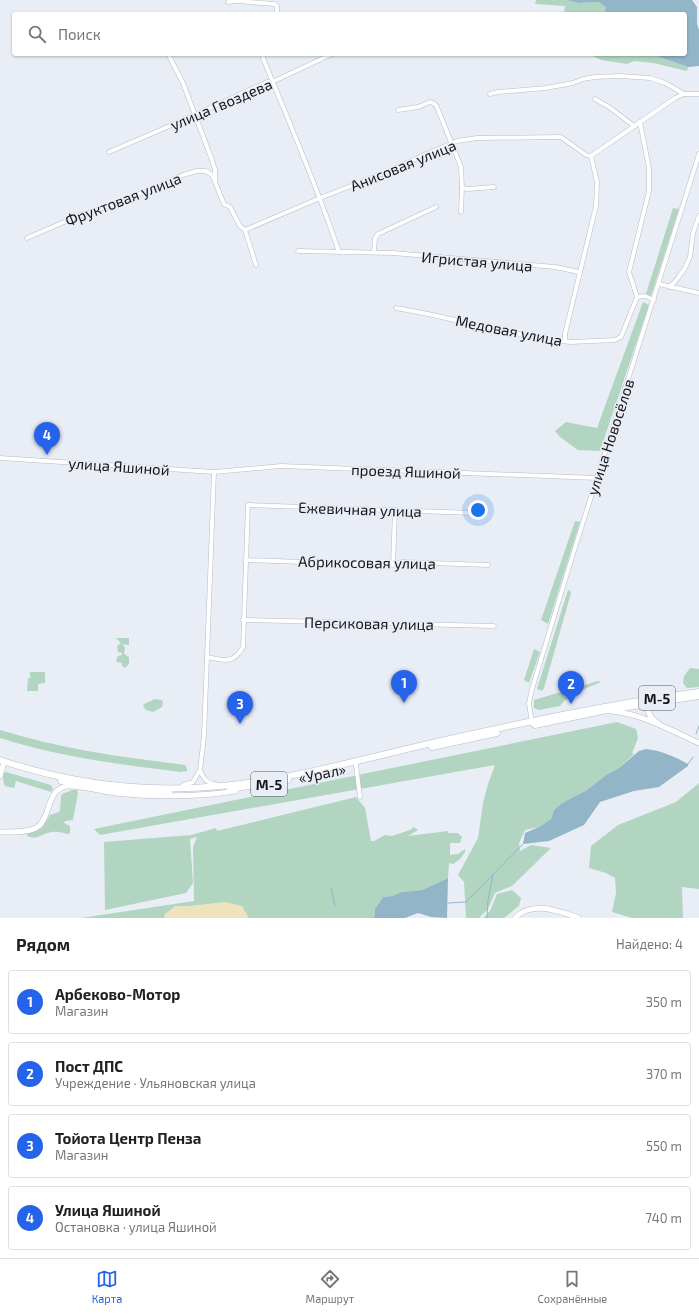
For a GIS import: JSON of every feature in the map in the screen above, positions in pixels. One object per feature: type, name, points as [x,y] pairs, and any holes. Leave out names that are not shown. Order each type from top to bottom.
[{"type":"highway","name":"М-5","points":[[546,721],[699,692]]},
{"type":"highway","name":"М-5","points":[[546,721],[593,708],[699,696]]},
{"type":"highway","name":"«Урал»","points":[[2,763],[44,773],[116,785],[158,788],[199,788],[283,777],[546,721]]},
{"type":"highway","name":"«Урал»","points":[[2,763],[75,784],[138,791],[178,792],[221,790],[284,781],[532,724]]},
{"type":"main road","points":[[651,701],[648,711],[651,717],[671,731]]},
{"type":"main road","points":[[602,711],[631,715],[699,743]]},
{"type":"main road","points":[[0,776],[2,763]]},
{"type":"main road","points":[[0,832],[19,832],[36,827],[44,818],[54,794],[66,787],[74,786],[116,793],[178,795],[222,793],[257,788],[284,781]]},
{"type":"main road","points":[[515,918],[520,913],[532,908],[547,908],[579,918]]},
{"type":"street","points":[[228,2],[237,0],[274,4],[278,6],[277,12]]},
{"type":"street","points":[[169,56],[183,83],[212,160],[215,170],[215,182],[224,204],[230,207],[240,226],[244,230],[256,265]]},
{"type":"street","points":[[264,56],[272,82],[283,105],[320,198],[339,252]]},
{"type":"street","name":"улица Гвоздева","points":[[109,152],[267,82],[272,82],[328,56]]},
{"type":"street","points":[[490,94],[546,88],[595,77],[638,76],[665,83],[684,94]]},
{"type":"street","points":[[565,341],[565,334],[579,272],[596,206],[597,182],[591,156],[675,98],[684,94],[699,94]]},
{"type":"street","points":[[595,99],[609,107],[634,126]]},
{"type":"street","points":[[398,110],[418,107],[430,102],[435,104],[453,144],[452,147],[461,167],[461,212]]},
{"type":"street","points":[[640,122],[649,168],[650,191],[629,272],[637,297],[645,296],[654,300]]},
{"type":"street","name":"Анисовая улица","points":[[244,230],[387,172],[457,141],[477,138],[561,137],[586,155],[591,156]]},
{"type":"street","name":"улица Новосёлов","points":[[532,724],[529,703],[532,689],[699,154]]},
{"type":"street","name":"Фруктовая улица","points":[[27,238],[78,216],[121,202],[197,171],[206,171],[212,175],[215,182]]},
{"type":"street","points":[[462,188],[494,187]]},
{"type":"street","points":[[374,252],[375,238],[378,234],[436,207]]},
{"type":"street","points":[[670,287],[685,268],[690,257],[692,233],[699,216]]},
{"type":"street","name":"Игристая улица","points":[[298,251],[374,252],[520,264],[579,272]]},
{"type":"street","points":[[658,284],[699,293]]},
{"type":"street","name":"Медовая улица","points":[[396,308],[549,340],[571,342],[615,340],[621,337],[637,297]]},
{"type":"street","name":"улица Яшиной","points":[[0,458],[214,472]]},
{"type":"street","name":"проезд Яшиной","points":[[214,472],[281,466],[597,478]]},
{"type":"street","points":[[158,788],[191,784],[196,779],[200,770],[204,736],[214,472]]},
{"type":"street","name":"Ежевичная улица","points":[[245,560],[248,505],[473,513]]},
{"type":"street","points":[[393,565],[395,510]]},
{"type":"street","points":[[207,657],[220,661],[228,660],[240,654],[243,647],[245,560]]},
{"type":"street","name":"Абрикосовая улица","points":[[245,560],[393,565],[403,562],[488,565]]},
{"type":"street","name":"Персиковая улица","points":[[243,620],[494,626]]},
{"type":"street","points":[[356,765],[360,797]]},
{"type":"street","points":[[200,770],[202,776],[208,782],[214,784],[231,785]]},
{"type":"green space","points":[[536,0],[567,0],[579,3],[598,2],[606,7],[605,12],[564,12],[565,6],[535,4]]},
{"type":"green space","points":[[593,56],[657,56],[688,67],[687,71],[653,63],[634,61],[627,64],[601,60]]},
{"type":"green space","points":[[673,208],[679,209],[651,296],[646,294]]},
{"type":"green space","points":[[643,302],[649,305],[600,451],[578,450],[560,437],[555,431],[566,422],[597,428]]},
{"type":"green space","points":[[575,521],[580,522],[548,624],[541,620]]},
{"type":"green space","points":[[568,590],[571,593],[542,691],[537,689]]},
{"type":"green space","points":[[116,638],[129,638],[129,645],[122,644],[125,647],[124,654],[129,657],[129,664],[125,668],[122,666],[122,663],[117,662],[116,660],[118,656],[122,655],[122,653],[118,652],[117,646],[121,643]]},
{"type":"green space","points":[[534,649],[540,652],[529,683],[524,680]]},
{"type":"green space","points":[[690,668],[699,669],[699,687],[687,688],[683,683],[684,676]]},
{"type":"green space","points":[[30,672],[45,672],[45,683],[38,684],[38,691],[27,691],[28,678],[31,678]]},
{"type":"green space","points":[[598,681],[601,682],[577,692],[574,697],[565,700],[560,706],[539,710],[534,708],[534,700]]},
{"type":"green space","points":[[155,699],[162,700],[162,707],[153,712],[146,710],[143,706],[144,704]]},
{"type":"green space","points":[[617,722],[636,729],[638,738],[632,753],[634,754],[619,768],[606,775],[587,790],[562,803],[554,810],[551,819],[539,827],[525,830],[519,843],[520,851],[531,845],[551,848],[512,886],[495,893],[488,909],[479,918],[466,918],[464,882],[458,875],[478,838],[483,803],[495,765],[100,835],[94,829]]},
{"type":"green space","points":[[0,730],[23,737],[69,747],[185,765],[187,771],[180,772],[66,755],[22,745],[0,738]]},
{"type":"green space","points":[[6,772],[51,785],[53,789],[51,792],[16,781],[14,788],[5,786],[3,777],[4,773]]},
{"type":"green space","points":[[699,783],[699,889],[682,887],[683,918],[632,918],[612,912],[616,893],[615,878],[606,873],[589,868],[591,846],[618,825],[676,802]]},
{"type":"green space","points":[[72,790],[77,790],[78,793],[73,820],[65,821],[64,823],[70,826],[70,833],[54,832],[34,838],[27,836],[28,832],[42,828],[50,815],[59,812],[62,794]]},
{"type":"green space","points":[[356,797],[365,808],[371,841],[385,835],[392,836],[410,830],[414,827],[418,830],[408,836],[448,831],[448,833],[458,833],[462,837],[460,843],[450,843],[450,855],[458,854],[465,849],[465,852],[460,859],[453,864],[449,863],[448,878],[422,890],[402,892],[392,896],[383,897],[375,909],[374,918],[81,918],[194,901],[193,847],[197,837],[190,839],[193,883],[186,893],[105,910],[104,842],[191,835],[216,828],[217,831]]},
{"type":"green space","points":[[512,890],[521,898],[519,906],[504,918],[483,918],[490,911],[497,894]]},
{"type":"sand","points":[[225,902],[242,906],[249,918],[164,918],[165,914],[175,906]]},
{"type":"water","points":[[567,0],[692,0],[697,7],[697,24],[699,30],[699,66],[688,67],[657,56],[687,56],[687,12],[605,12],[606,7],[598,2],[579,3]]},
{"type":"water","points":[[646,749],[673,756],[688,764],[688,766],[659,787],[634,791],[600,802],[584,825],[549,841],[523,844],[525,833],[539,827],[551,819],[554,810],[562,803],[587,790],[606,775],[619,768],[639,751]]},
{"type":"water","points":[[448,878],[447,918],[431,917],[418,913],[405,918],[374,918],[375,909],[383,897],[392,896],[402,892],[422,890]]},
{"type":"waterway","points":[[696,734],[699,726]]},
{"type":"waterway","points":[[688,764],[693,757]]},
{"type":"waterway","points":[[448,903],[466,902],[523,844]]},
{"type":"waterway","points":[[487,918],[488,900],[493,875]]},
{"type":"waterway","points":[[331,888],[335,906]]},
{"type":"place","name":"Улица Яшиной","points":[[47,455]]},
{"type":"place","name":"Арбеково-Мотор","points":[[404,703]]},
{"type":"place","name":"Пост ДПС","points":[[571,704]]},
{"type":"place","name":"Тойота Центр Пенза","points":[[240,724]]}]
